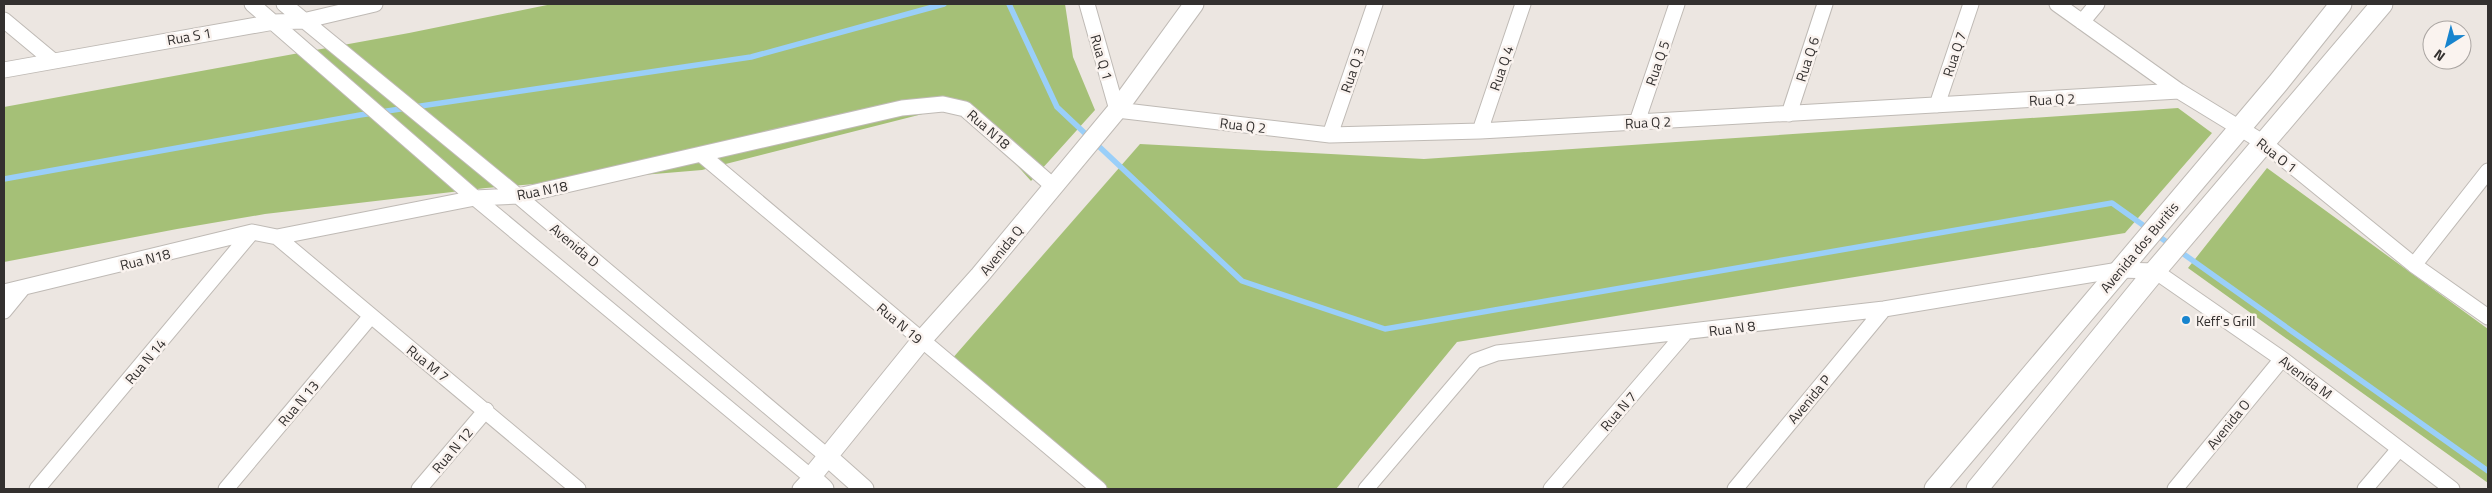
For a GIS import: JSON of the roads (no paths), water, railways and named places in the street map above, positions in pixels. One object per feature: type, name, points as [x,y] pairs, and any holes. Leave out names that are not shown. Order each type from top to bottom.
[{"type":"main road","name":"Avenida dos Buritis","points":[[1935,489],[2144,242],[2341,4]]},
{"type":"main road","name":"Avenida dos Buritis","points":[[1977,489],[2161,265],[2382,4]]},
{"type":"street","name":"Avenida D","points":[[252,4],[475,198],[812,485]]},
{"type":"street","name":"Avenida D","points":[[284,4],[518,196],[864,489]]},
{"type":"street","name":"Rua S 1","points":[[4,70],[274,22],[303,20],[375,4]]},
{"type":"street","name":"Rua Q 1","points":[[1087,4],[1117,110]]},
{"type":"street","name":"Avenida Q","points":[[812,485],[828,458],[922,341],[980,276],[1117,110],[1194,4]]},
{"type":"street","name":"Rua Q 3","points":[[1330,135],[1375,4]]},
{"type":"street","name":"Rua Q 4","points":[[1480,131],[1523,4]]},
{"type":"street","name":"Rua Q 5","points":[[1637,122],[1677,4]]},
{"type":"street","name":"Rua Q 6","points":[[1789,114],[1825,4]]},
{"type":"street","name":"Rua Q 7","points":[[1937,105],[1971,4]]},
{"type":"street","name":"Rua O 1","points":[[2057,4],[2179,91],[2264,143],[2414,265],[2488,318]]},
{"type":"street","points":[[2082,22],[2097,4]]},
{"type":"street","points":[[4,20],[52,60]]},
{"type":"street","name":"Rua Q 2","points":[[1117,110],[1330,135],[1480,131],[2179,91]]},
{"type":"street","name":"Rua N18","points":[[4,292],[252,232],[277,238],[475,198],[518,196],[702,156],[902,108],[950,104],[966,109],[1053,186]]},
{"type":"street","name":"Rua N 19","points":[[702,156],[1100,489]]},
{"type":"street","points":[[2414,265],[2488,171]]},
{"type":"street","name":"Rua N 14","points":[[37,489],[252,232]]},
{"type":"street","name":"Rua M 7","points":[[277,238],[486,410],[578,489]]},
{"type":"street","name":"Rua N 8","points":[[1366,489],[1475,361],[1497,353],[1884,309],[2161,265]]},
{"type":"street","name":"Avenida M","points":[[2161,265],[2452,489]]},
{"type":"street","points":[[4,311],[22,289]]},
{"type":"street","name":"Avenida P","points":[[1734,489],[1884,309]]},
{"type":"street","name":"Rua N 13","points":[[226,489],[371,316]]},
{"type":"street","name":"Rua N 7","points":[[1551,489],[1686,333]]},
{"type":"street","name":"Avenida O","points":[[2175,489],[2282,359]]},
{"type":"street","name":"Rua N 12","points":[[419,489],[486,410]]},
{"type":"street","points":[[2365,489],[2399,448]]},
{"type":"waterway","points":[[4,179],[360,115],[751,57],[944,4]]},
{"type":"waterway","points":[[1009,4],[1057,107],[1242,281],[1385,329],[2112,203],[2488,471]]},
{"type":"place","name":"Keff's Grill","points":[[2186,320]]}]
